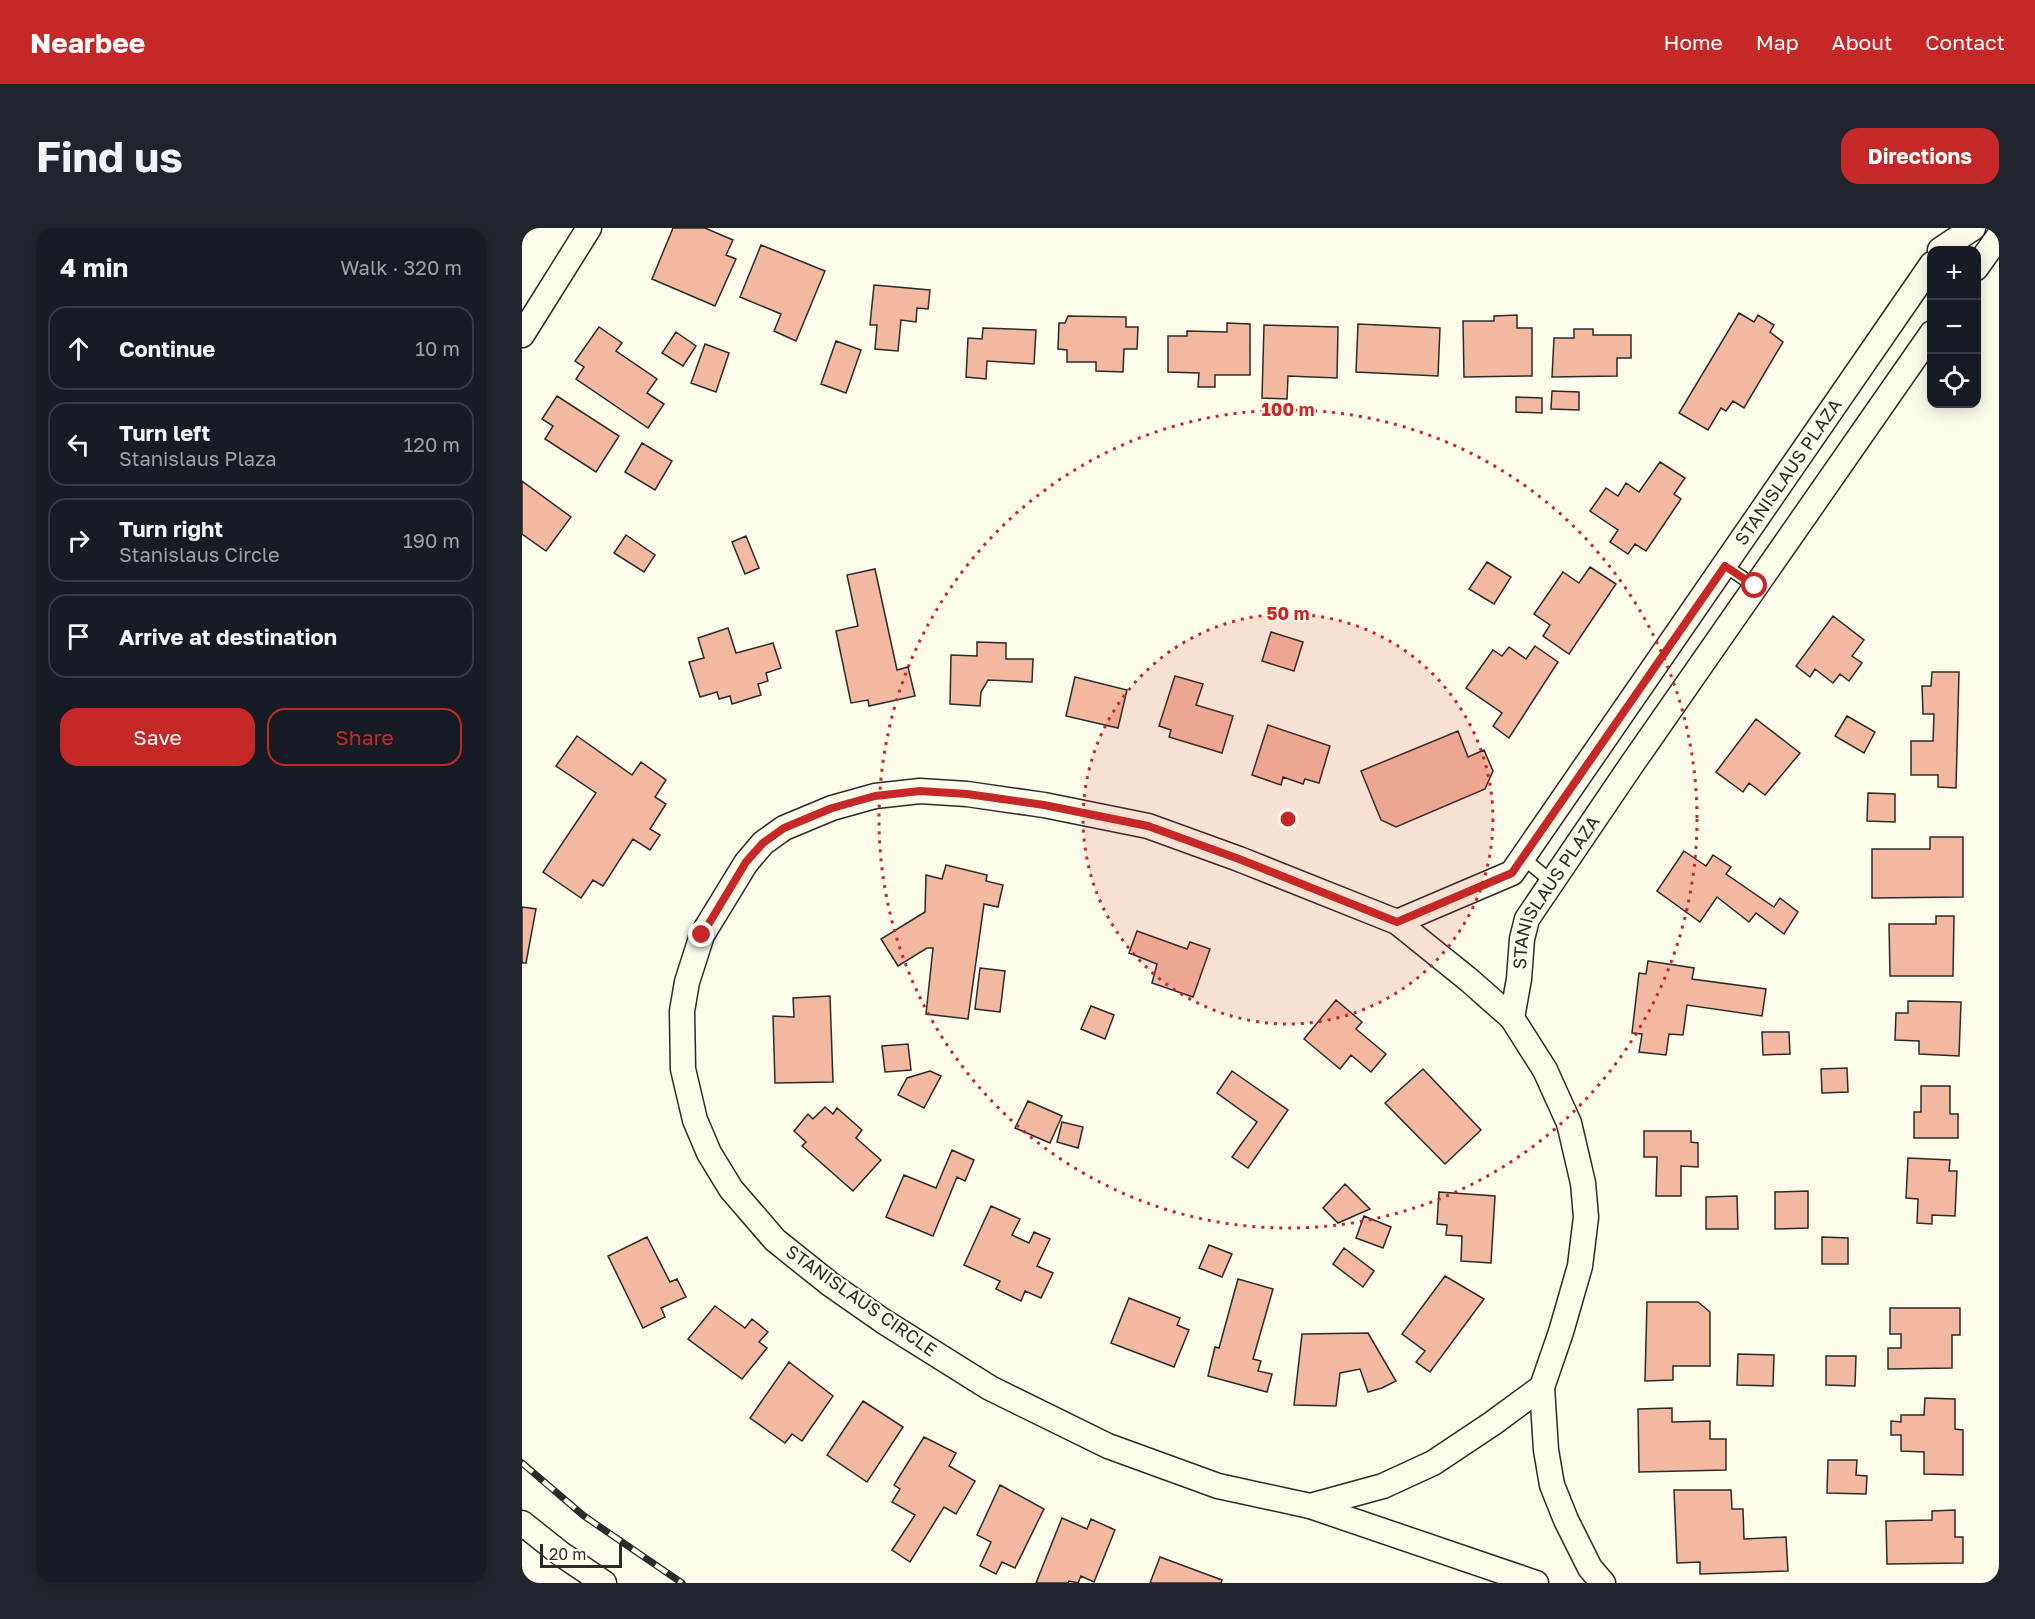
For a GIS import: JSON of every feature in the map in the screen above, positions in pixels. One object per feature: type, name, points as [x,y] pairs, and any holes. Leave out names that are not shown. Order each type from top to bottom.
[{"type":"street","points":[[522,334],[589,228]]},
{"type":"street","points":[[1944,246],[1973,228]]},
{"type":"street","points":[[1981,262],[1999,236]]},
{"type":"street","name":"STANISLAUS PLAZA","points":[[1397,922],[1512,873],[1927,271]]},
{"type":"street","name":"STANISLAUS PLAZA","points":[[1512,1018],[1519,979],[1522,939],[1527,919],[1927,340]]},
{"type":"street","name":"STANISLAUS CIRCLE","points":[[1536,1583],[1310,1506],[1218,1486],[1108,1446],[990,1388],[883,1321],[830,1284],[775,1240],[731,1189],[709,1153],[695,1120],[683,1069],[682,1011],[687,982],[702,935],[746,862],[763,843],[784,828],[832,808],[875,796],[920,791],[967,794],[1044,805],[1148,826],[1239,859],[1397,922],[1469,980],[1512,1018],[1545,1070],[1569,1123],[1583,1183],[1586,1217],[1580,1266],[1542,1388],[1546,1450],[1552,1485],[1566,1520],[1590,1568],[1603,1583]]},
{"type":"street","name":"STANISLAUS CIRCLE","points":[[1310,1506],[1383,1486],[1433,1463],[1542,1388]]},
{"type":"street","points":[[522,1523],[596,1581]]},
{"type":"lane","points":[[1725,566],[1755,586]]},
{"type":"lane","points":[[1522,857],[1552,882]]},
{"type":"building","points":[[673,228],[705,228],[733,240],[726,255],[736,259],[715,306],[652,279]]},
{"type":"building","points":[[761,245],[825,271],[796,341],[774,331],[781,314],[740,297]]},
{"type":"building","points":[[874,285],[930,290],[928,309],[917,308],[916,322],[901,320],[898,351],[875,349],[877,325],[870,325]]},
{"type":"building","points":[[1739,313],[1754,322],[1758,315],[1774,325],[1770,332],[1783,342],[1744,408],[1733,401],[1726,411],[1721,408],[1708,430],[1679,413]]},
{"type":"building","points":[[1517,315],[1517,328],[1532,328],[1532,376],[1464,377],[1463,321],[1494,321],[1494,316]]},
{"type":"building","points":[[1068,316],[1126,317],[1126,327],[1138,327],[1137,349],[1124,349],[1123,372],[1096,371],[1096,362],[1067,362],[1067,350],[1058,349],[1059,323],[1065,323]]},
{"type":"building","points":[[1227,323],[1250,324],[1250,375],[1215,375],[1215,387],[1198,387],[1199,373],[1168,372],[1168,336],[1187,336],[1187,331],[1227,332]]},
{"type":"building","points":[[1358,324],[1440,328],[1438,376],[1356,372]]},
{"type":"building","points":[[1264,325],[1338,327],[1337,378],[1288,376],[1287,399],[1262,398]]},
{"type":"building","points":[[599,327],[622,343],[616,351],[657,379],[647,393],[664,404],[648,428],[576,379],[584,367],[575,361]]},
{"type":"building","points":[[983,328],[1036,330],[1034,364],[987,361],[986,379],[966,377],[968,338],[982,339]]},
{"type":"building","points":[[1574,329],[1593,329],[1593,335],[1631,335],[1631,358],[1617,358],[1617,376],[1552,377],[1554,338],[1574,338]]},
{"type":"building","points":[[676,332],[696,346],[683,366],[662,353]]},
{"type":"building","points":[[836,341],[861,350],[846,393],[821,384]]},
{"type":"building","points":[[705,344],[729,353],[716,392],[691,383]]},
{"type":"building","points":[[1552,391],[1579,392],[1579,410],[1551,409]]},
{"type":"building","points":[[557,396],[619,436],[596,472],[545,439],[553,426],[542,419]]},
{"type":"building","points":[[1516,397],[1542,398],[1542,413],[1516,412]]},
{"type":"building","points":[[642,443],[672,461],[655,490],[625,472]]},
{"type":"building","points":[[1660,462],[1685,478],[1674,494],[1681,499],[1646,551],[1635,544],[1628,554],[1610,542],[1618,530],[1590,511],[1606,488],[1618,496],[1626,483],[1639,492]]},
{"type":"building","points":[[522,481],[571,517],[546,551],[522,534]]},
{"type":"building","points":[[626,535],[655,555],[644,572],[614,553]]},
{"type":"building","points":[[746,536],[759,568],[745,574],[732,542]]},
{"type":"building","points":[[1487,562],[1511,577],[1494,604],[1469,589]]},
{"type":"building","points":[[1590,567],[1616,584],[1569,654],[1543,636],[1550,625],[1534,614],[1563,572],[1579,583]]},
{"type":"building","points":[[875,569],[897,670],[908,667],[915,696],[869,706],[868,700],[851,703],[836,631],[858,626],[847,575]]},
{"type":"building","points":[[1833,616],[1864,640],[1852,656],[1862,663],[1849,681],[1840,674],[1833,683],[1815,669],[1810,677],[1796,666]]},
{"type":"building","points":[[728,628],[736,653],[773,643],[781,668],[766,673],[768,681],[758,684],[761,695],[732,704],[730,696],[719,699],[717,692],[700,697],[689,662],[704,658],[698,638]]},
{"type":"building","points":[[1271,632],[1303,642],[1294,671],[1262,661]]},
{"type":"building","points":[[977,642],[1006,643],[1006,659],[1033,659],[1032,682],[988,680],[981,692],[980,706],[950,704],[951,655],[977,656]]},
{"type":"building","points":[[1535,646],[1558,662],[1509,738],[1493,726],[1502,713],[1466,688],[1493,650],[1502,656],[1509,647],[1526,659]]},
{"type":"building","points":[[1932,672],[1959,672],[1956,788],[1938,787],[1938,775],[1911,775],[1911,741],[1933,741],[1934,714],[1923,714],[1922,686],[1931,686]]},
{"type":"building","points":[[1175,676],[1203,684],[1196,705],[1233,716],[1222,753],[1169,737],[1171,730],[1159,726]]},
{"type":"building","points":[[1075,677],[1127,690],[1118,728],[1066,716]]},
{"type":"building","points":[[1847,716],[1875,732],[1864,753],[1835,736]]},
{"type":"building","points":[[1756,719],[1800,753],[1765,795],[1749,783],[1743,792],[1716,772]]},
{"type":"building","points":[[1268,725],[1330,746],[1319,783],[1305,779],[1303,784],[1283,777],[1281,785],[1252,775]]},
{"type":"building","points":[[1458,731],[1468,757],[1484,750],[1493,771],[1485,789],[1396,827],[1381,820],[1361,771]]},
{"type":"building","points":[[577,736],[632,775],[641,762],[666,780],[655,797],[666,804],[650,829],[660,835],[650,850],[633,839],[603,886],[593,880],[581,898],[543,872],[596,793],[556,766]]},
{"type":"building","points":[[1868,793],[1895,794],[1895,822],[1867,821]]},
{"type":"building","points":[[1930,837],[1963,837],[1963,897],[1872,898],[1872,849],[1930,849]]},
{"type":"building","points":[[1684,851],[1706,866],[1713,855],[1731,867],[1726,874],[1774,907],[1780,898],[1798,912],[1784,934],[1756,913],[1749,922],[1717,897],[1700,922],[1657,891]]},
{"type":"building","points":[[946,865],[987,875],[986,881],[1003,885],[998,907],[984,904],[968,1019],[926,1014],[933,948],[927,948],[898,966],[881,939],[925,912],[926,875],[942,879]]},
{"type":"building","points":[[522,907],[536,909],[526,963],[522,963]]},
{"type":"building","points":[[1936,916],[1954,916],[1953,976],[1890,976],[1889,924],[1936,924]]},
{"type":"building","points":[[1137,931],[1187,949],[1190,942],[1210,949],[1193,997],[1152,983],[1157,964],[1129,953]]},
{"type":"building","points":[[1648,961],[1694,968],[1692,979],[1766,989],[1762,1016],[1687,1005],[1683,1035],[1669,1034],[1666,1055],[1639,1052],[1642,1034],[1632,1033],[1639,973],[1646,974]]},
{"type":"building","points":[[980,968],[1005,971],[1000,1012],[975,1009]]},
{"type":"building","points":[[830,996],[833,1082],[775,1083],[773,1016],[794,1017],[793,998]]},
{"type":"building","points":[[1336,1000],[1362,1022],[1356,1029],[1386,1054],[1371,1072],[1351,1055],[1340,1069],[1304,1039]]},
{"type":"building","points":[[1908,1001],[1961,1002],[1959,1056],[1919,1054],[1919,1041],[1895,1040],[1896,1013],[1908,1013]]},
{"type":"building","points":[[1091,1006],[1114,1015],[1105,1039],[1081,1029]]},
{"type":"building","points":[[1762,1032],[1789,1032],[1790,1054],[1763,1055]]},
{"type":"building","points":[[908,1044],[911,1070],[885,1072],[882,1046]]},
{"type":"building","points":[[1847,1068],[1848,1092],[1822,1093],[1821,1069]]},
{"type":"building","points":[[1423,1069],[1481,1130],[1445,1164],[1385,1103]]},
{"type":"building","points":[[930,1071],[941,1076],[924,1108],[898,1095],[907,1078]]},
{"type":"building","points":[[1232,1071],[1288,1110],[1248,1168],[1232,1157],[1257,1122],[1217,1093]]},
{"type":"building","points":[[1921,1086],[1950,1086],[1950,1114],[1958,1114],[1958,1138],[1914,1138],[1914,1112],[1921,1112]]},
{"type":"building","points":[[1028,1101],[1062,1116],[1050,1143],[1015,1128]]},
{"type":"building","points":[[825,1107],[833,1114],[837,1108],[862,1130],[856,1138],[881,1160],[853,1191],[802,1146],[806,1142],[794,1131],[808,1114],[813,1119]]},
{"type":"building","points":[[1062,1122],[1083,1127],[1078,1148],[1057,1142]]},
{"type":"building","points":[[1644,1131],[1691,1131],[1691,1142],[1698,1143],[1698,1167],[1681,1166],[1681,1196],[1656,1196],[1657,1157],[1644,1157]]},
{"type":"building","points":[[952,1150],[974,1160],[965,1181],[957,1177],[933,1236],[886,1217],[904,1175],[936,1188]]},
{"type":"building","points":[[1908,1158],[1950,1160],[1949,1171],[1957,1171],[1955,1216],[1932,1215],[1932,1224],[1917,1223],[1918,1199],[1906,1198]]},
{"type":"building","points":[[1345,1184],[1370,1209],[1338,1223],[1323,1208]]},
{"type":"building","points":[[1808,1191],[1808,1228],[1775,1229],[1775,1192]]},
{"type":"building","points":[[1439,1192],[1495,1196],[1491,1263],[1461,1261],[1462,1236],[1446,1235],[1447,1225],[1437,1224]]},
{"type":"building","points":[[1737,1196],[1738,1229],[1706,1229],[1706,1197]]},
{"type":"building","points":[[991,1206],[1020,1219],[1012,1235],[1029,1243],[1034,1232],[1050,1239],[1037,1266],[1053,1273],[1041,1298],[1025,1291],[1021,1301],[996,1289],[1000,1281],[964,1265]]},
{"type":"building","points":[[1364,1216],[1391,1227],[1383,1248],[1356,1238]]},
{"type":"building","points":[[647,1237],[670,1282],[677,1279],[686,1297],[661,1308],[665,1317],[643,1328],[608,1256]]},
{"type":"building","points":[[1822,1237],[1848,1238],[1848,1264],[1822,1264]]},
{"type":"building","points":[[1209,1245],[1232,1254],[1222,1277],[1199,1268]]},
{"type":"building","points":[[1344,1248],[1374,1271],[1363,1287],[1333,1264]]},
{"type":"building","points":[[1445,1276],[1484,1299],[1430,1372],[1416,1362],[1425,1351],[1402,1334]]},
{"type":"building","points":[[1238,1279],[1273,1289],[1253,1359],[1261,1361],[1258,1371],[1272,1374],[1267,1392],[1208,1376],[1215,1347],[1219,1348]]},
{"type":"building","points":[[1129,1298],[1180,1318],[1177,1325],[1189,1330],[1174,1367],[1111,1343]]},
{"type":"building","points":[[1647,1302],[1698,1302],[1710,1312],[1710,1366],[1673,1366],[1673,1380],[1645,1381]]},
{"type":"building","points":[[715,1306],[745,1328],[752,1319],[768,1332],[759,1342],[767,1348],[742,1379],[688,1339]]},
{"type":"building","points":[[1890,1308],[1960,1308],[1960,1335],[1952,1335],[1952,1368],[1888,1369],[1888,1348],[1901,1348],[1901,1334],[1890,1334]]},
{"type":"building","points":[[1368,1333],[1396,1381],[1368,1392],[1360,1369],[1340,1373],[1336,1406],[1294,1405],[1302,1334]]},
{"type":"building","points":[[1738,1354],[1774,1355],[1773,1386],[1737,1385]]},
{"type":"building","points":[[1826,1356],[1856,1356],[1855,1386],[1826,1385]]},
{"type":"building","points":[[789,1362],[833,1396],[802,1441],[792,1434],[785,1443],[750,1418]]},
{"type":"building","points":[[1925,1398],[1955,1399],[1955,1429],[1963,1430],[1963,1475],[1924,1474],[1924,1452],[1901,1451],[1901,1435],[1891,1435],[1891,1421],[1901,1422],[1901,1415],[1924,1415]]},
{"type":"building","points":[[863,1401],[903,1427],[867,1482],[827,1455]]},
{"type":"building","points":[[1672,1408],[1672,1422],[1710,1421],[1710,1439],[1726,1439],[1726,1470],[1639,1472],[1638,1409]]},
{"type":"building","points":[[924,1437],[956,1453],[949,1466],[975,1481],[956,1514],[944,1507],[910,1562],[892,1550],[915,1515],[892,1502],[900,1489],[894,1485]]},
{"type":"building","points":[[1828,1460],[1857,1460],[1856,1475],[1867,1476],[1866,1494],[1827,1493]]},
{"type":"building","points":[[1000,1485],[1044,1509],[1015,1568],[1002,1562],[996,1574],[980,1566],[991,1542],[977,1535]]},
{"type":"building","points":[[1674,1490],[1731,1490],[1732,1509],[1743,1509],[1744,1539],[1786,1537],[1788,1571],[1700,1574],[1700,1562],[1677,1563]]},
{"type":"building","points":[[1955,1510],[1955,1537],[1963,1537],[1963,1563],[1887,1564],[1886,1521],[1932,1520],[1932,1511]]},
{"type":"building","points":[[1062,1518],[1087,1529],[1091,1519],[1115,1530],[1094,1582],[1081,1576],[1078,1583],[1069,1581],[1068,1583],[1036,1583]]},
{"type":"building","points":[[1160,1557],[1222,1580],[1221,1583],[1150,1583]]},
{"type":"railway","points":[[522,1463],[584,1516],[682,1583]]},
{"type":"route","points":[[702,935],[746,862],[763,843],[784,828],[832,808],[875,796],[920,791],[967,794],[1044,805],[1148,826],[1239,859],[1397,922],[1512,873],[1725,566],[1755,586]]}]
